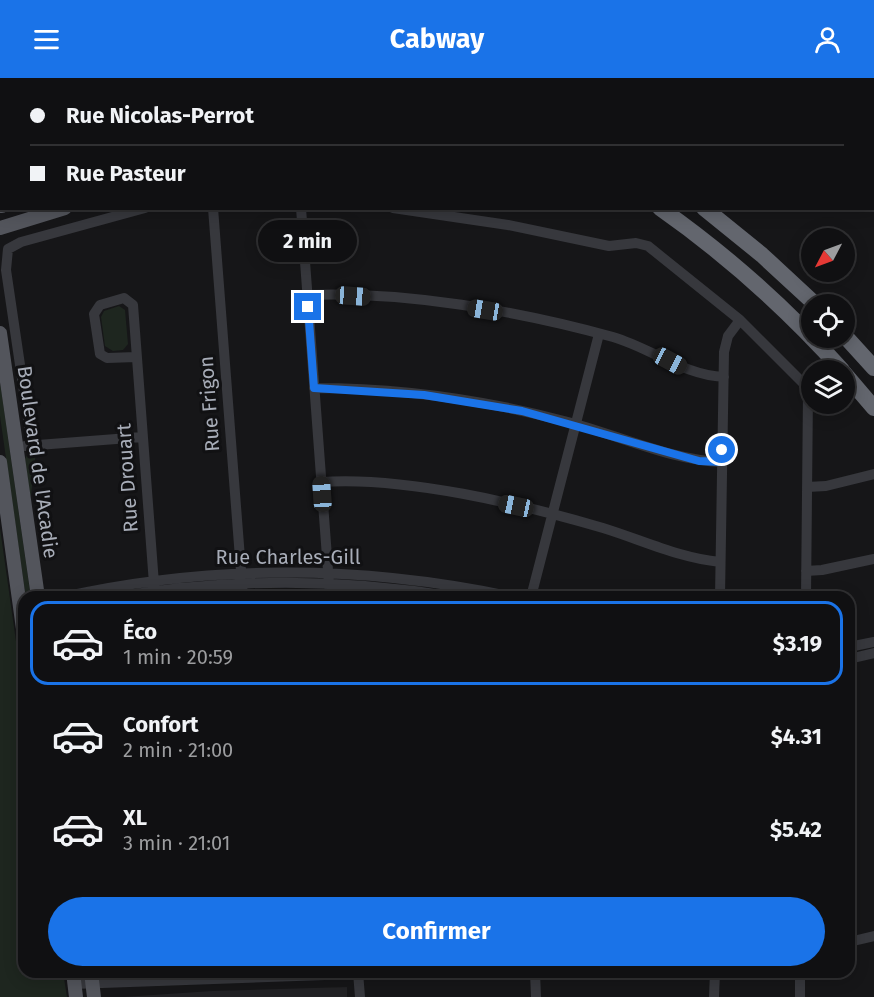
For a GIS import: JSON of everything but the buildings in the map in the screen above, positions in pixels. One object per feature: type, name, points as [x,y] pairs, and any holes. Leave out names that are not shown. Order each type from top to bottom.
[{"type":"highway","points":[[663,210],[764,291],[831,360]]},
{"type":"highway","points":[[706,210],[762,255],[804,294]]},
{"type":"highway","points":[[855,347],[874,368]]},
{"type":"highway","points":[[855,386],[874,408]]},
{"type":"main road","points":[[0,228],[58,210]]},
{"type":"main road","name":"Boulevard de l'Acadie","points":[[0,333],[37,591]]},
{"type":"main road","name":"Boulevard de l'Acadie","points":[[0,462],[19,591]]},
{"type":"main road","points":[[92,978],[94,997]]},
{"type":"street","name":"Boulevard de l'Acadie","points":[[32,446],[6,270],[7,252],[11,245],[138,210]]},
{"type":"street","name":"Rue Frigon","points":[[213,210],[242,591]]},
{"type":"street","points":[[301,210],[329,591]]},
{"type":"street","points":[[407,210],[508,225],[609,246],[645,244],[688,276],[740,320],[808,390],[806,591]]},
{"type":"street","points":[[307,295],[378,297],[463,306],[530,317],[637,345],[693,372],[724,377]]},
{"type":"street","name":"Rue Drouart","points":[[136,357],[107,358],[100,354],[94,314],[100,305],[124,298],[132,303],[154,590]]},
{"type":"street","points":[[720,591],[726,340],[740,320]]},
{"type":"street","points":[[533,591],[599,334]]},
{"type":"street","points":[[314,388],[441,398],[522,411],[575,424],[687,458],[722,462]]},
{"type":"street","points":[[16,447],[142,437]]},
{"type":"street","points":[[807,487],[826,486],[874,474]]},
{"type":"street","points":[[321,482],[424,489],[553,514],[682,556],[720,562]]},
{"type":"street","points":[[806,571],[874,559]]},
{"type":"street","name":"Rue Charles-Gill","points":[[154,590],[241,578],[328,578],[422,590]]},
{"type":"street","points":[[855,646],[874,642]]},
{"type":"street","points":[[855,658],[874,653]]},
{"type":"street","points":[[855,941],[874,936]]},
{"type":"street","points":[[74,984],[89,978]]},
{"type":"street","points":[[358,978],[360,997]]},
{"type":"street","points":[[535,978],[536,997]]},
{"type":"street","points":[[714,997],[715,978]]},
{"type":"street","points":[[800,978],[800,997]]},
{"type":"shaded area","points":[[119,306],[125,310],[128,344],[123,350],[113,351],[105,346],[101,317],[104,311]]},
{"type":"shaded area","points":[[0,382],[30,591],[25,591],[0,416]]},
{"type":"shaded area","points":[[36,452],[30,496],[25,459],[28,453]]},
{"type":"shaded area","points":[[0,528],[18,656],[18,978],[64,978],[67,997],[0,997]]},
{"type":"shaded area","points":[[347,987],[347,997],[123,997],[212,991]]},
{"type":"route","points":[[308,307],[314,388],[424,395],[522,411],[591,428],[699,461],[722,462],[722,450]]}]
